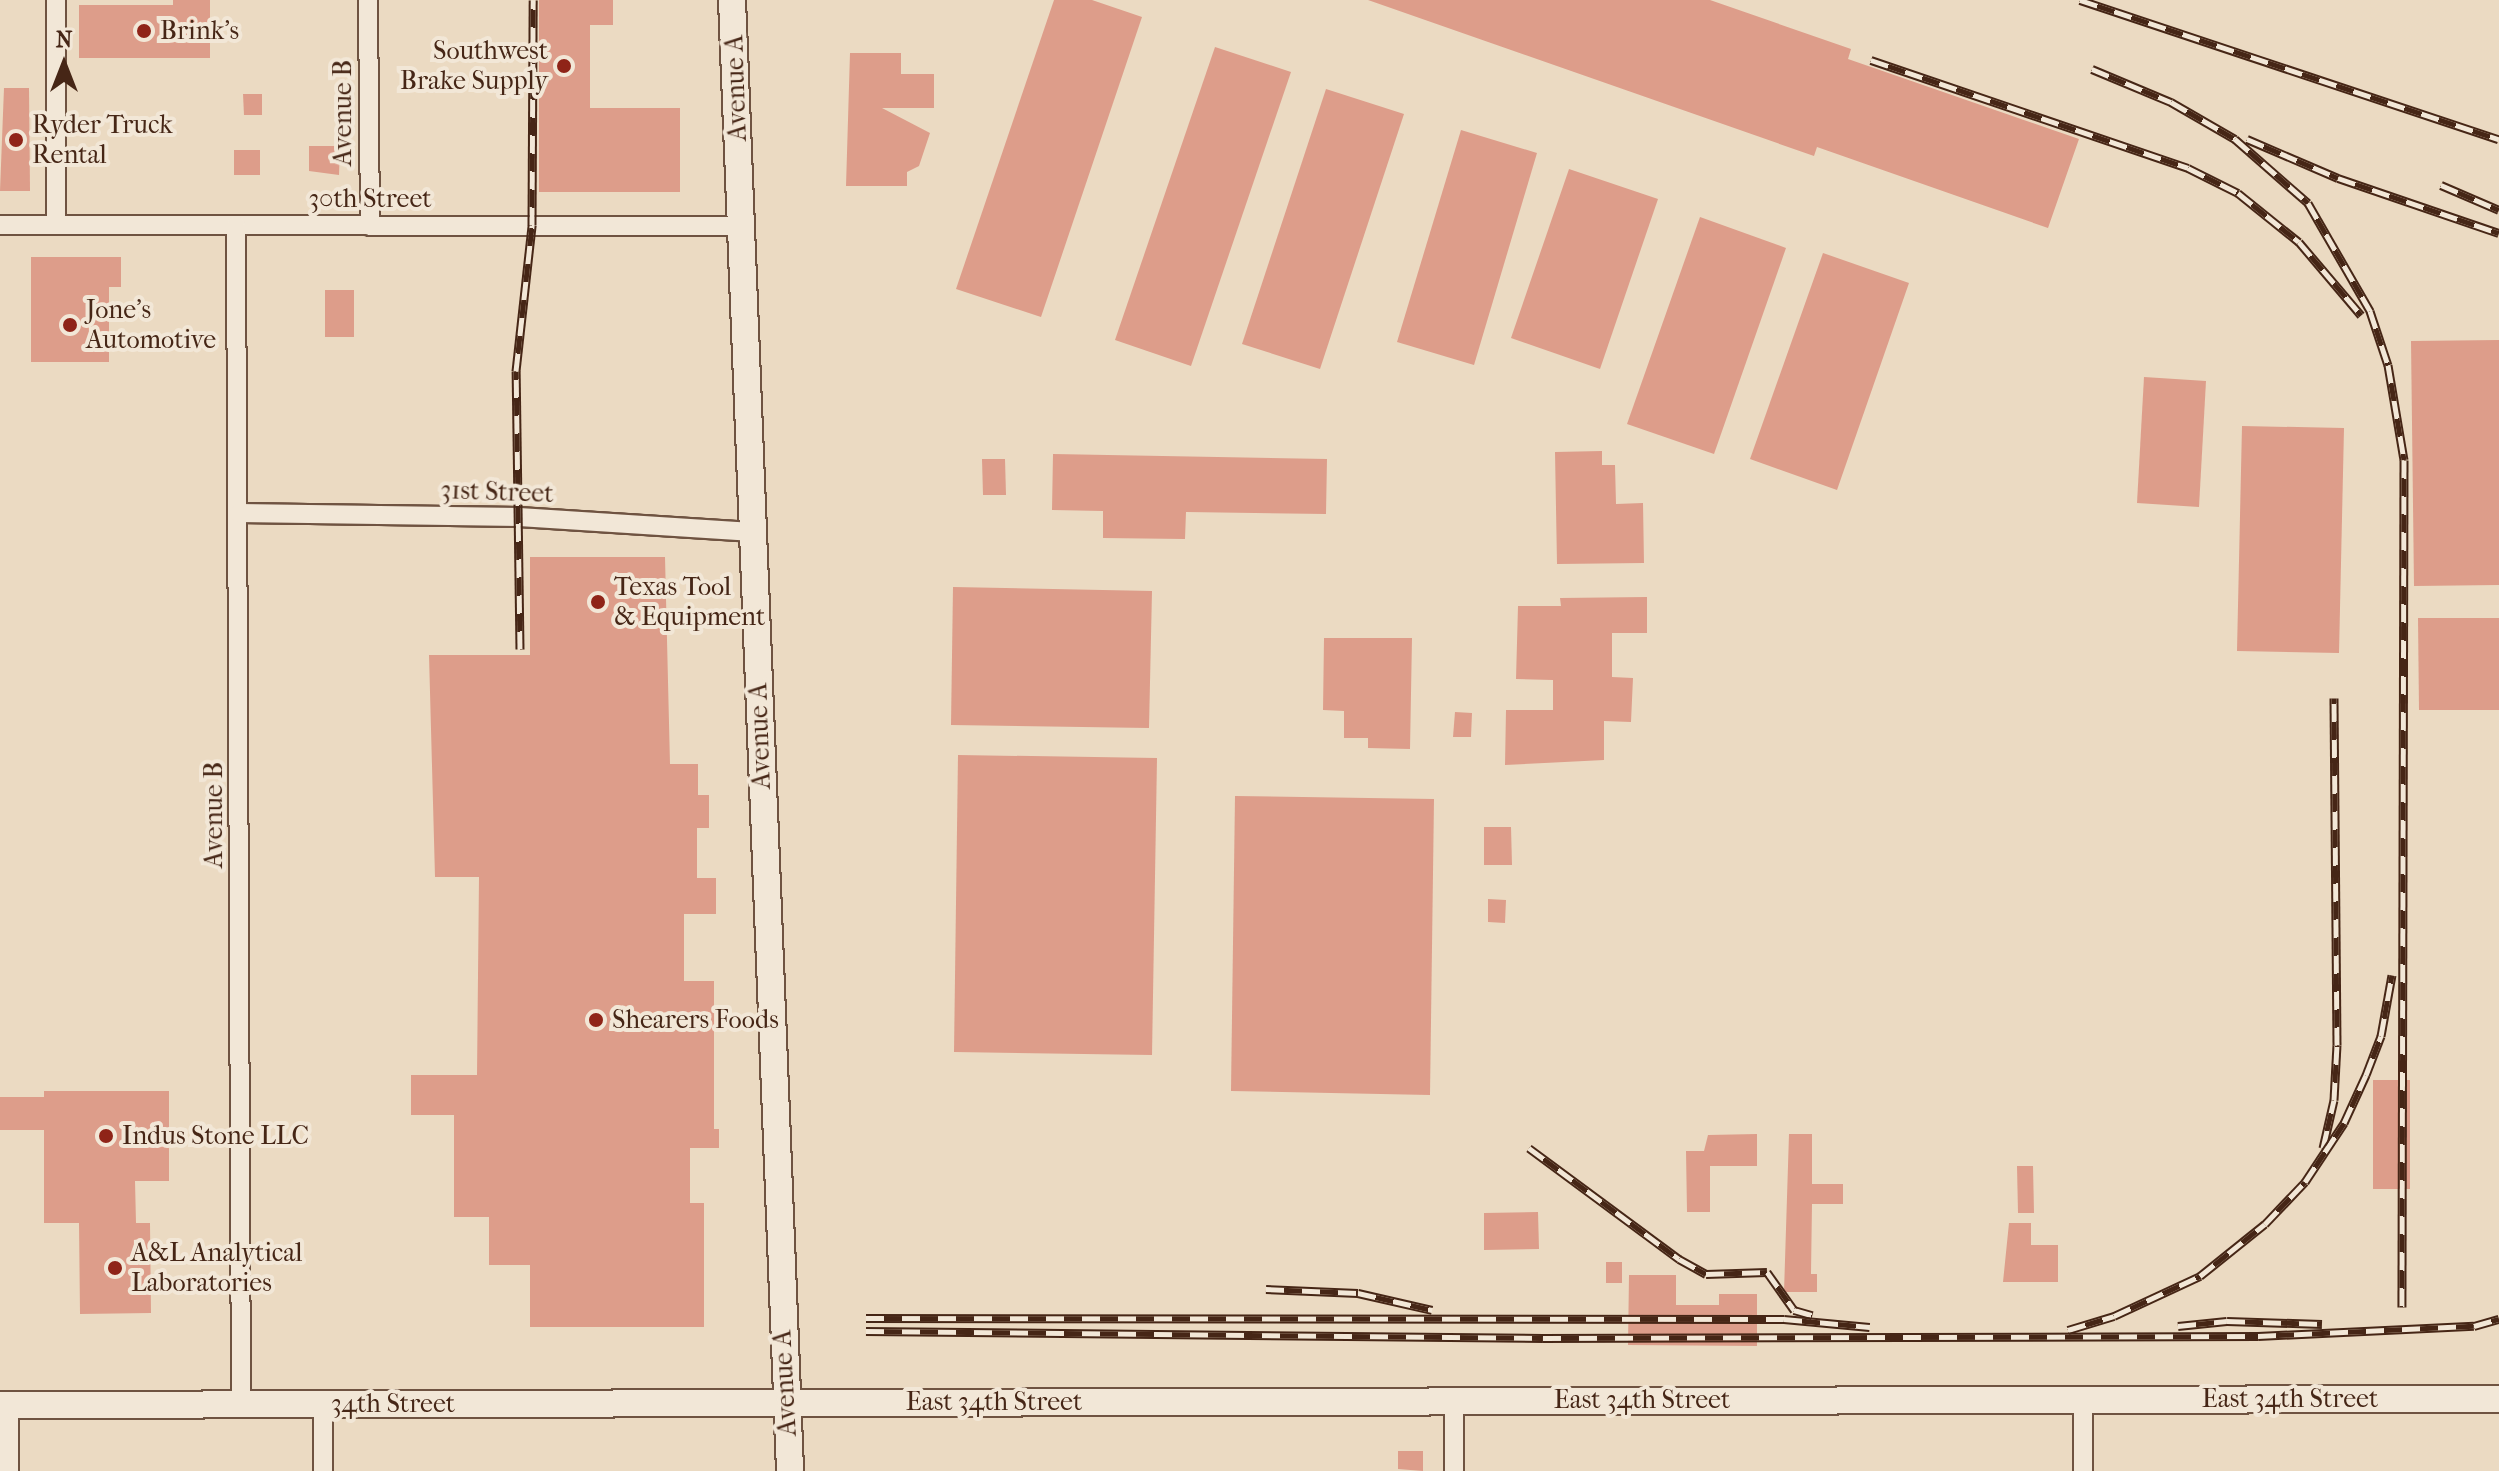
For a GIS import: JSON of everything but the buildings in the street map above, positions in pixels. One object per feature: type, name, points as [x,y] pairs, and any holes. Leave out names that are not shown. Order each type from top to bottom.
[{"type":"main road","name":"Avenue A","points":[[732,0],[790,1471]]},
{"type":"main road","name":"East 34th Street","points":[[785,1403],[2499,1399]]},
{"type":"main road","name":"34th Street","points":[[4,1405],[785,1403]]},
{"type":"street","points":[[56,0],[56,225]]},
{"type":"street","name":"Avenue B","points":[[368,0],[370,226]]},
{"type":"street","name":"30th Street","points":[[0,225],[741,226]]},
{"type":"street","name":"Avenue B","points":[[236,226],[241,1404]]},
{"type":"street","name":"31st Street","points":[[239,513],[519,517],[752,532]]},
{"type":"street","points":[[2083,1399],[2083,1471]]},
{"type":"street","points":[[1454,1401],[1454,1471]]},
{"type":"street","points":[[323,1404],[323,1471]]},
{"type":"street","points":[[4,1405],[9,1471]]},
{"type":"railway","points":[[520,649],[516,371],[532,225],[533,0]]},
{"type":"railway","points":[[2080,0],[2499,139]]},
{"type":"railway","points":[[1871,60],[2188,168],[2238,193],[2299,242],[2361,315]]},
{"type":"railway","points":[[2092,69],[2171,102],[2235,139],[2308,203],[2370,311],[2388,365],[2404,460],[2402,1307]]},
{"type":"railway","points":[[2247,139],[2338,178],[2499,233]]},
{"type":"railway","points":[[2441,185],[2499,210]]},
{"type":"railway","points":[[2323,1148],[2334,1100],[2337,1045],[2334,698]]},
{"type":"railway","points":[[2068,1330],[2114,1316],[2200,1276],[2265,1224],[2305,1182],[2344,1123],[2366,1075],[2381,1036],[2392,975]]},
{"type":"railway","points":[[1529,1148],[1679,1259],[1706,1274],[1767,1272],[1794,1310],[1812,1315]]},
{"type":"railway","points":[[1266,1289],[1358,1293],[1432,1310]]},
{"type":"railway","points":[[866,1318],[1784,1319],[1870,1327]]},
{"type":"railway","points":[[866,1331],[1543,1338],[2258,1336],[2474,1326],[2499,1319]]},
{"type":"railway","points":[[2178,1326],[2227,1321],[2322,1324]]},
{"type":"place","name":"Brink's","points":[[144,31]]},
{"type":"place","name":"Southwest Brake Supply","points":[[564,66]]},
{"type":"place","name":"Ryder Truck Rental","points":[[16,140]]},
{"type":"place","name":"Jone's Automotive","points":[[70,325]]},
{"type":"place","name":"Texas Tool & Equipment","points":[[598,602]]},
{"type":"place","name":"Shearers Foods","points":[[596,1020]]},
{"type":"place","name":"Indus Stone LLC","points":[[106,1136]]},
{"type":"place","name":"A&L Analytical Laboratories","points":[[115,1268]]}]
